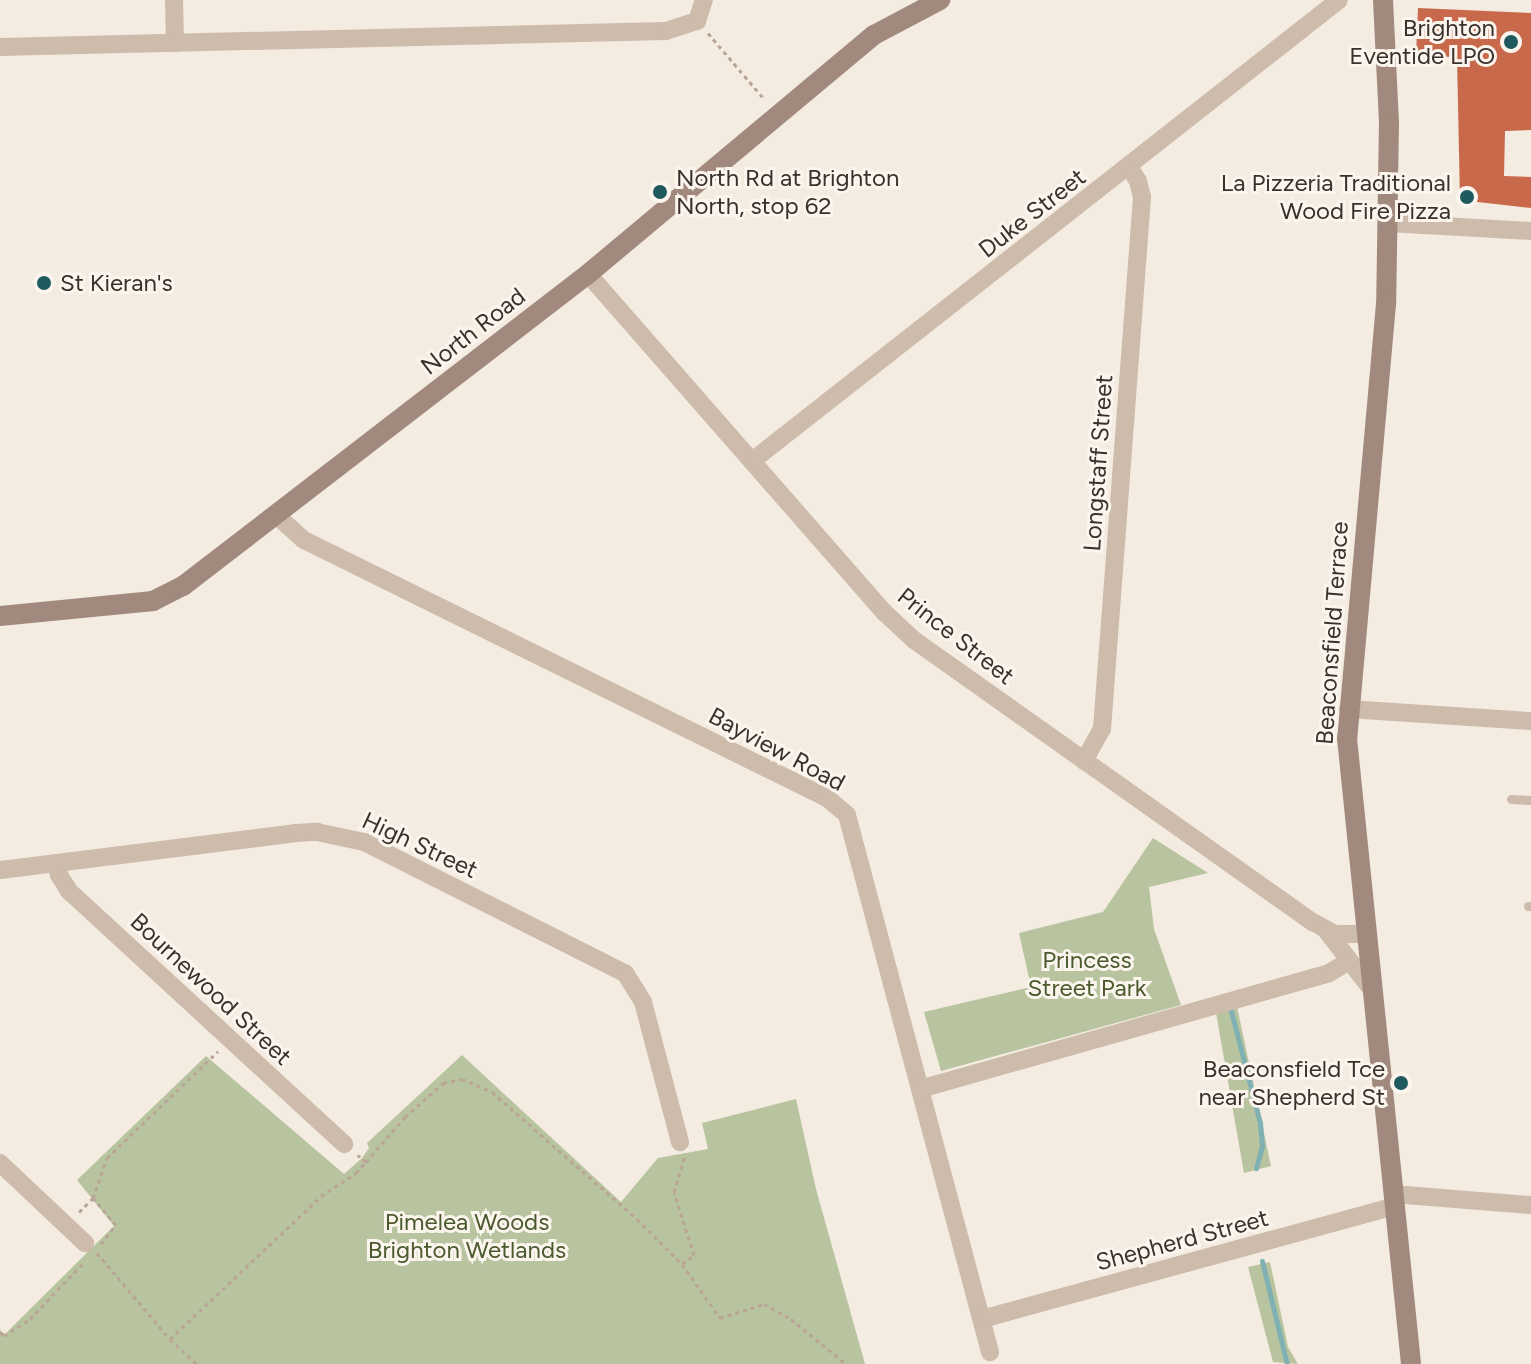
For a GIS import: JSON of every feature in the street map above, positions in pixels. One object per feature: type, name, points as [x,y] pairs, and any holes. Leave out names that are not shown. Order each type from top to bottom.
[{"type":"main road","name":"North Road","points":[[0,616],[164,598],[588,274],[874,35],[940,0]]},
{"type":"main road","name":"Beaconsfield Terrace","points":[[1383,0],[1389,122],[1386,304],[1348,709],[1349,767],[1411,1364]]},
{"type":"street","points":[[174,0],[175,43]]},
{"type":"street","points":[[0,47],[666,31],[697,21],[704,0]]},
{"type":"street","name":"Duke Street","points":[[752,461],[1339,0]]},
{"type":"street","name":"Longstaff Street","points":[[1084,761],[1102,729],[1142,189],[1129,167]]},
{"type":"street","points":[[1388,223],[1531,231]]},
{"type":"street","name":"Prince Street","points":[[588,274],[905,631],[1326,930],[1350,936],[1366,934]]},
{"type":"street","name":"Bayview Road","points":[[276,515],[304,540],[838,804],[853,828],[990,1352]]},
{"type":"street","points":[[1348,709],[1531,721]]},
{"type":"street","name":"High Street","points":[[0,870],[295,833],[317,832],[364,842],[625,973],[643,1002],[680,1142]]},
{"type":"street","name":"Bournewood Street","points":[[57,863],[59,875],[69,891],[344,1144]]},
{"type":"street","name":"Prince Street","points":[[1326,930],[1347,962],[1372,990]]},
{"type":"street","points":[[920,1089],[1329,973],[1347,962]]},
{"type":"street","points":[[0,1163],[90,1247]]},
{"type":"street","name":"Shepherd Street","points":[[982,1319],[1394,1200],[1531,1205]]},
{"type":"lane","points":[[1511,799],[1531,800]]},
{"type":"path","points":[[697,21],[765,100]]},
{"type":"path","points":[[66,1225],[93,1198],[107,1158],[230,1039]]},
{"type":"path","points":[[170,1339],[321,1196],[366,1162],[405,1117],[443,1083],[462,1079],[492,1092],[682,1264],[720,1318],[764,1304],[791,1319],[846,1364]]},
{"type":"path","points":[[680,1142],[685,1159],[674,1192],[694,1255],[682,1264]]},
{"type":"path","points":[[344,1144],[366,1162]]},
{"type":"path","points":[[0,1332],[4,1336],[30,1319],[90,1247],[116,1225],[93,1198]]},
{"type":"path","points":[[90,1247],[170,1339],[197,1364]]},
{"type":"green space","name":"Princess Street Park","points":[[1153,838],[1208,873],[1149,887],[1154,929],[1181,1005],[941,1071],[924,1012],[1031,987],[1019,933],[1103,912]]},
{"type":"green space","points":[[1236,1002],[1271,1166],[1244,1173],[1215,1007]]},
{"type":"green space","name":"Pimelea Woods Brighton Wetlands","points":[[462,1055],[621,1202],[658,1158],[708,1149],[702,1123],[796,1099],[816,1189],[865,1364],[0,1364],[0,1330],[5,1334],[114,1226],[77,1180],[206,1056],[344,1174],[362,1158],[369,1148],[367,1143]]},
{"type":"green space","points":[[1270,1262],[1288,1347],[1298,1364],[1273,1362],[1248,1267]]},
{"type":"building","points":[[1418,8],[1531,13],[1531,130],[1505,131],[1504,176],[1531,177],[1531,208],[1460,200],[1457,57],[1416,56]]},
{"type":"waterway","points":[[1230,1007],[1260,1123],[1262,1146],[1256,1168]]},
{"type":"waterway","points":[[1262,1261],[1287,1364]]},
{"type":"place","name":"Brighton Eventide LPO","points":[[1511,42]]},
{"type":"place","name":"North Rd at Brighton North, stop 62","points":[[660,192]]},
{"type":"place","name":"La Pizzeria Traditional Wood Fire Pizza","points":[[1467,197]]},
{"type":"place","name":"St Kieran's","points":[[44,283]]},
{"type":"place","name":"Beaconsfield Tce near Shepherd St","points":[[1401,1083]]}]
